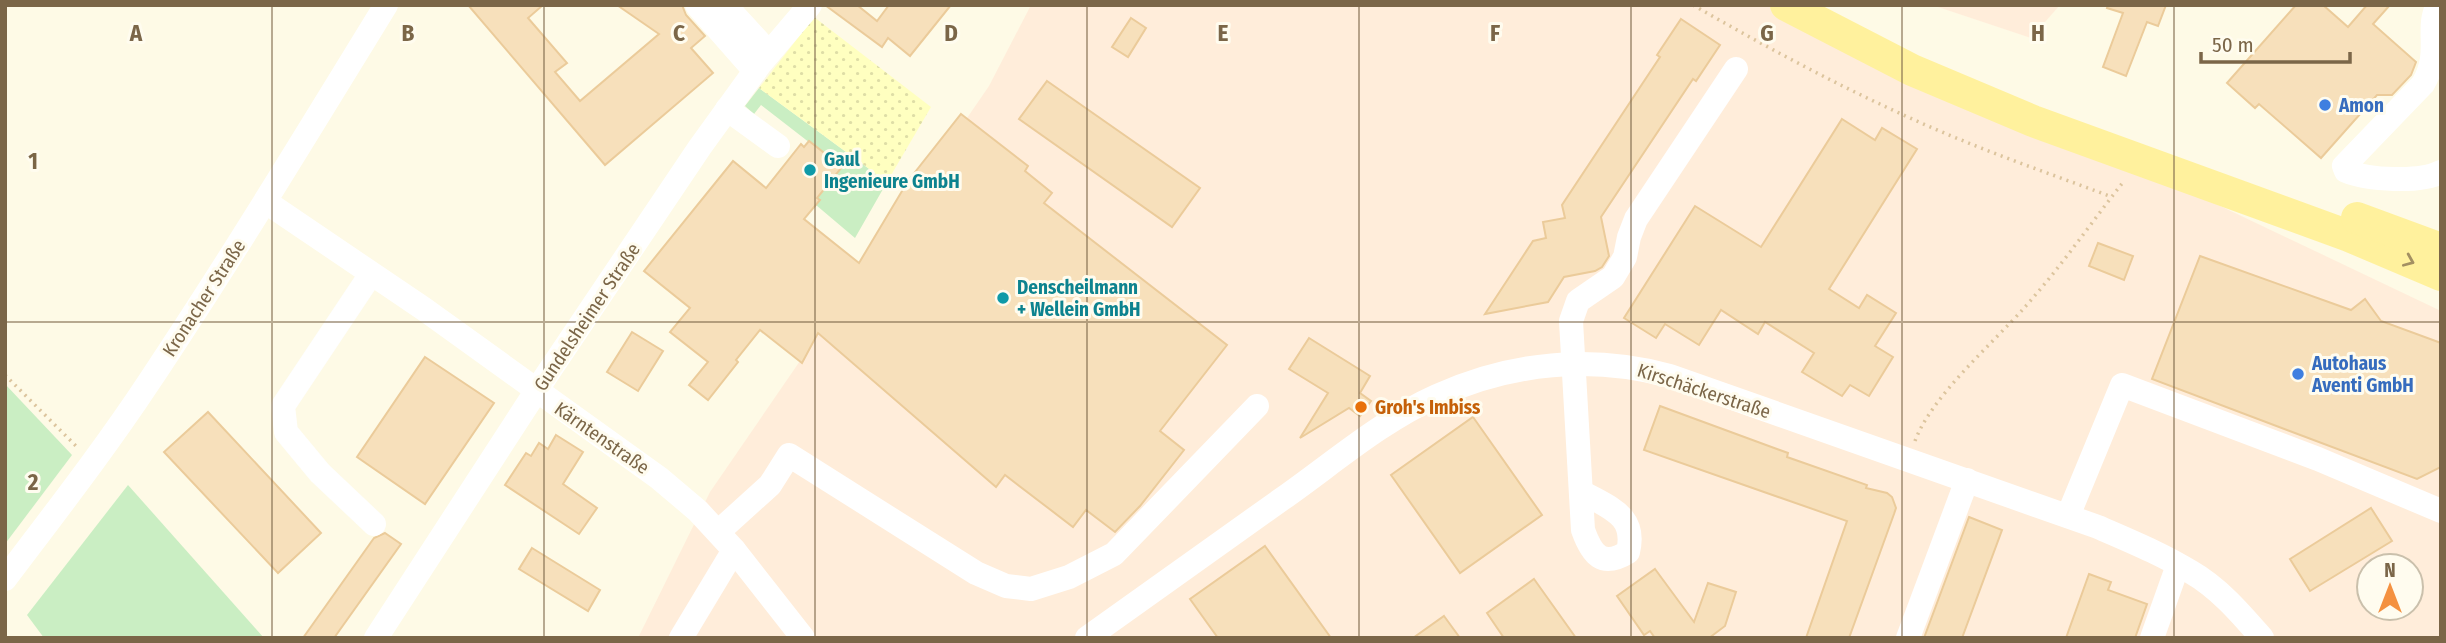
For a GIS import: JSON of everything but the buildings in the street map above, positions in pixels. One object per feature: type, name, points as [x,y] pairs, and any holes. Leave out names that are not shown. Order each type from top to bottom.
[{"type":"main road","points":[[1786,5],[1912,70],[2033,121],[2349,236],[2441,275]]},
{"type":"main road","points":[[1827,5],[1920,52],[2039,103],[2441,249]]},
{"type":"street","name":"Kronacher Straße","points":[[5,579],[93,463],[148,383],[266,201],[386,5]]},
{"type":"street","points":[[697,5],[762,62]]},
{"type":"street","points":[[725,5],[762,62]]},
{"type":"street","name":"Gundelsheimer Straße","points":[[376,638],[536,391],[727,109],[810,5]]},
{"type":"street","points":[[2438,5],[2433,16],[2434,58],[2427,77],[2344,166],[2355,175],[2373,177],[2420,179],[2430,178],[2441,172]]},
{"type":"street","points":[[1582,492],[1571,321],[1578,302],[1612,277],[1625,257],[1636,219],[1736,69]]},
{"type":"street","points":[[727,109],[778,146]]},
{"type":"street","name":"Kärntenstraße","points":[[266,201],[640,464],[698,511],[726,541],[803,638]]},
{"type":"street","points":[[371,274],[283,406],[286,432],[320,474],[374,524]]},
{"type":"street","name":"Kirschäckerstraße","points":[[1087,638],[1383,427],[1435,396],[1499,374],[1538,365],[1572,363],[1634,368],[1670,376],[2068,516],[2148,548],[2192,572],[2224,598],[2262,638]]},
{"type":"street","points":[[2068,516],[2122,386],[2318,459],[2441,511]]},
{"type":"street","points":[[681,638],[726,541],[770,485],[789,454],[976,573],[1006,586],[1031,589],[1069,577],[1114,554],[1257,406]]},
{"type":"street","points":[[1908,638],[1967,480]]},
{"type":"street","points":[[2152,638],[2178,565]]},
{"type":"path","points":[[1693,5],[1860,95],[1975,146],[2112,197]]},
{"type":"path","points":[[1909,460],[1921,424],[2026,306],[2128,176]]},
{"type":"path","points":[[5,375],[75,444]]},
{"type":"shaded area","points":[[1031,5],[1809,5],[1916,61],[2441,311],[2441,638],[638,638],[710,492],[989,86]]},
{"type":"shaded area","points":[[1932,5],[2060,5],[2031,38]]},
{"type":"shaded area","points":[[759,88],[887,182],[855,238],[790,183],[841,167],[761,105],[754,114],[745,106]]},
{"type":"shaded area","points":[[5,384],[72,455],[5,544]]},
{"type":"shaded area","points":[[128,485],[264,638],[44,638],[27,615]]},
{"type":"sand","points":[[814,17],[931,107],[887,182],[759,88]]},
{"type":"place","name":"Amon","points":[[2325,105]]},
{"type":"place","name":"Gaul Ingenieure GmbH","points":[[810,170]]},
{"type":"place","name":"Denscheilmann + Wellein GmbH","points":[[1003,298]]},
{"type":"place","name":"Autohaus Aventi GmbH","points":[[2298,374]]},
{"type":"place","name":"Groh's Imbiss","points":[[1361,407]]}]
